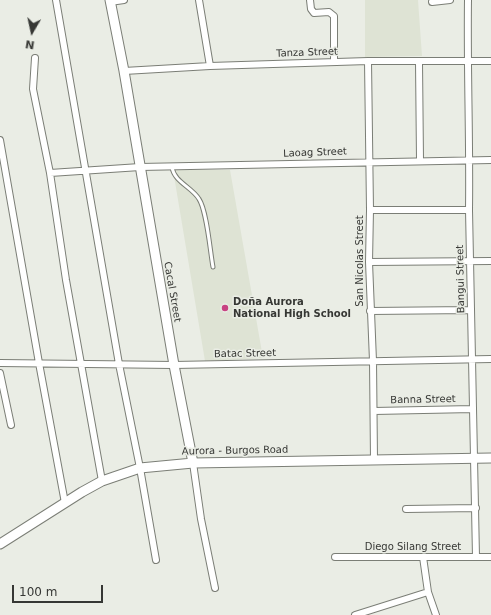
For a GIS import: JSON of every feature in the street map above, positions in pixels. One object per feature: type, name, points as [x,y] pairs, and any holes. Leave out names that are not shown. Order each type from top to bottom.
[{"type":"main road","name":"Cacal Street","points":[[110,1],[124,71],[192,463]]},
{"type":"main road","name":"Aurora - Burgos Road","points":[[0,544],[102,481],[140,468],[192,463],[491,458]]},
{"type":"street","points":[[56,0],[119,364],[140,468],[156,560]]},
{"type":"street","points":[[110,1],[124,0]]},
{"type":"street","points":[[199,0],[210,66]]},
{"type":"street","points":[[310,0],[312,11],[314,13],[329,12],[334,16],[334,62]]},
{"type":"street","points":[[432,2],[450,0]]},
{"type":"street","name":"Bangui Street","points":[[468,0],[467,61],[470,160],[469,210],[476,557]]},
{"type":"street","points":[[35,58],[32,89],[50,172],[54,209],[102,481]]},
{"type":"street","name":"Tanza Street","points":[[124,71],[210,66],[368,61],[491,61]]},
{"type":"street","name":"San Nicolas Street","points":[[368,61],[370,210],[369,262],[373,361],[374,460]]},
{"type":"street","points":[[418,62],[420,160]]},
{"type":"street","points":[[0,140],[65,503]]},
{"type":"street","name":"Laoag Street","points":[[50,172],[140,167],[420,160],[491,160]]},
{"type":"street","points":[[370,210],[469,210]]},
{"type":"street","points":[[369,262],[491,261]]},
{"type":"street","points":[[370,311],[471,310]]},
{"type":"street","name":"Batac Street","points":[[0,363],[174,365],[491,359]]},
{"type":"street","points":[[0,373],[11,426]]},
{"type":"street","name":"Banna Street","points":[[374,411],[473,409]]},
{"type":"street","name":"Cacal Street","points":[[192,463],[201,519],[215,588]]},
{"type":"street","points":[[406,509],[476,508]]},
{"type":"street","points":[[423,557],[428,592],[436,615]]},
{"type":"street","name":"Diego Silang Street","points":[[335,558],[491,557]]},
{"type":"street","points":[[355,615],[428,592]]},
{"type":"lane","points":[[172,167],[175,177],[200,201],[204,213],[213,267]]},
{"type":"shaded area","points":[[365,0],[418,0],[422,56],[365,57]]},
{"type":"shaded area","name":"Doña Aurora National High School","points":[[173,170],[230,170],[263,358],[205,361]]},
{"type":"place","name":"Doña Aurora National High School","points":[[225,308]]}]
